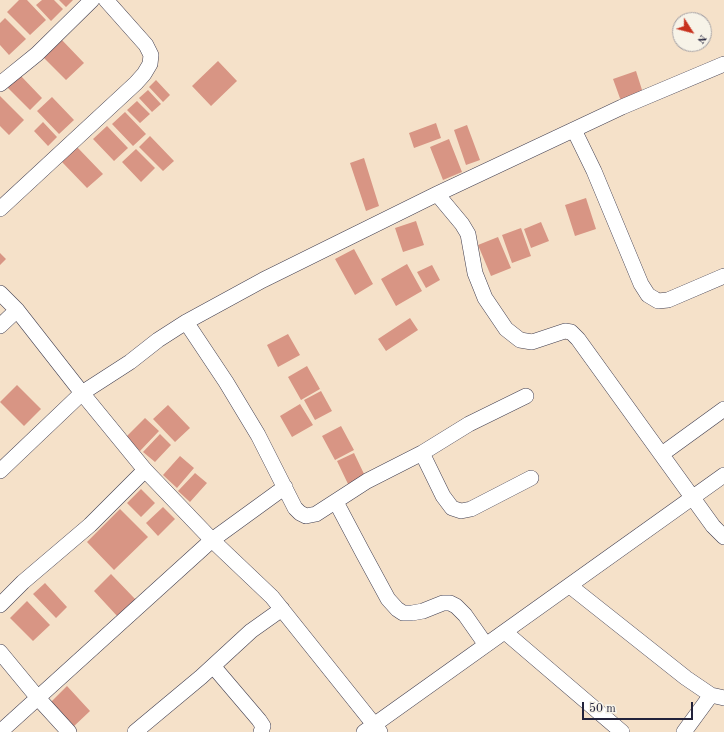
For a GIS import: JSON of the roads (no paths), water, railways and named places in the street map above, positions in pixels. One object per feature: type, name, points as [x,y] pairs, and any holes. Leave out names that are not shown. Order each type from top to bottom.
[{"type":"street","points":[[0,84],[37,54],[92,0]]},
{"type":"street","points":[[0,208],[136,83],[150,64],[151,55],[146,45],[106,0]]},
{"type":"street","points":[[0,471],[82,393],[130,362],[158,340],[186,322],[263,280],[437,194],[622,107],[724,64]]},
{"type":"street","points":[[574,130],[594,171],[641,284],[648,295],[658,301],[668,300],[724,276]]},
{"type":"street","points":[[437,194],[462,224],[468,234],[476,273],[485,298],[506,329],[520,340],[532,342],[565,331],[571,332],[578,339],[713,526],[724,537]]},
{"type":"street","points":[[0,293],[17,310],[145,470],[212,540],[272,597],[373,729],[486,645],[724,475]]},
{"type":"street","points":[[0,326],[17,310]]},
{"type":"street","points":[[186,322],[226,382],[258,435],[295,508],[306,516],[316,514],[367,481],[422,453],[469,424],[526,396]]},
{"type":"street","points":[[662,454],[724,409]]},
{"type":"street","points":[[422,453],[443,496],[452,508],[461,511],[471,509],[531,478]]},
{"type":"street","points":[[0,605],[23,582],[90,525],[145,470]]},
{"type":"street","points":[[0,732],[212,540],[285,487]]},
{"type":"street","points":[[336,502],[388,600],[397,609],[404,613],[412,613],[443,603],[450,603],[456,606],[465,615],[486,645]]},
{"type":"street","points":[[570,586],[686,678],[717,697],[684,732]]},
{"type":"street","points":[[145,729],[251,631],[282,609]]},
{"type":"street","points":[[505,632],[622,732]]},
{"type":"street","points":[[0,652],[38,698],[69,732]]},
{"type":"street","points":[[213,666],[259,720],[263,726],[261,732]]}]
